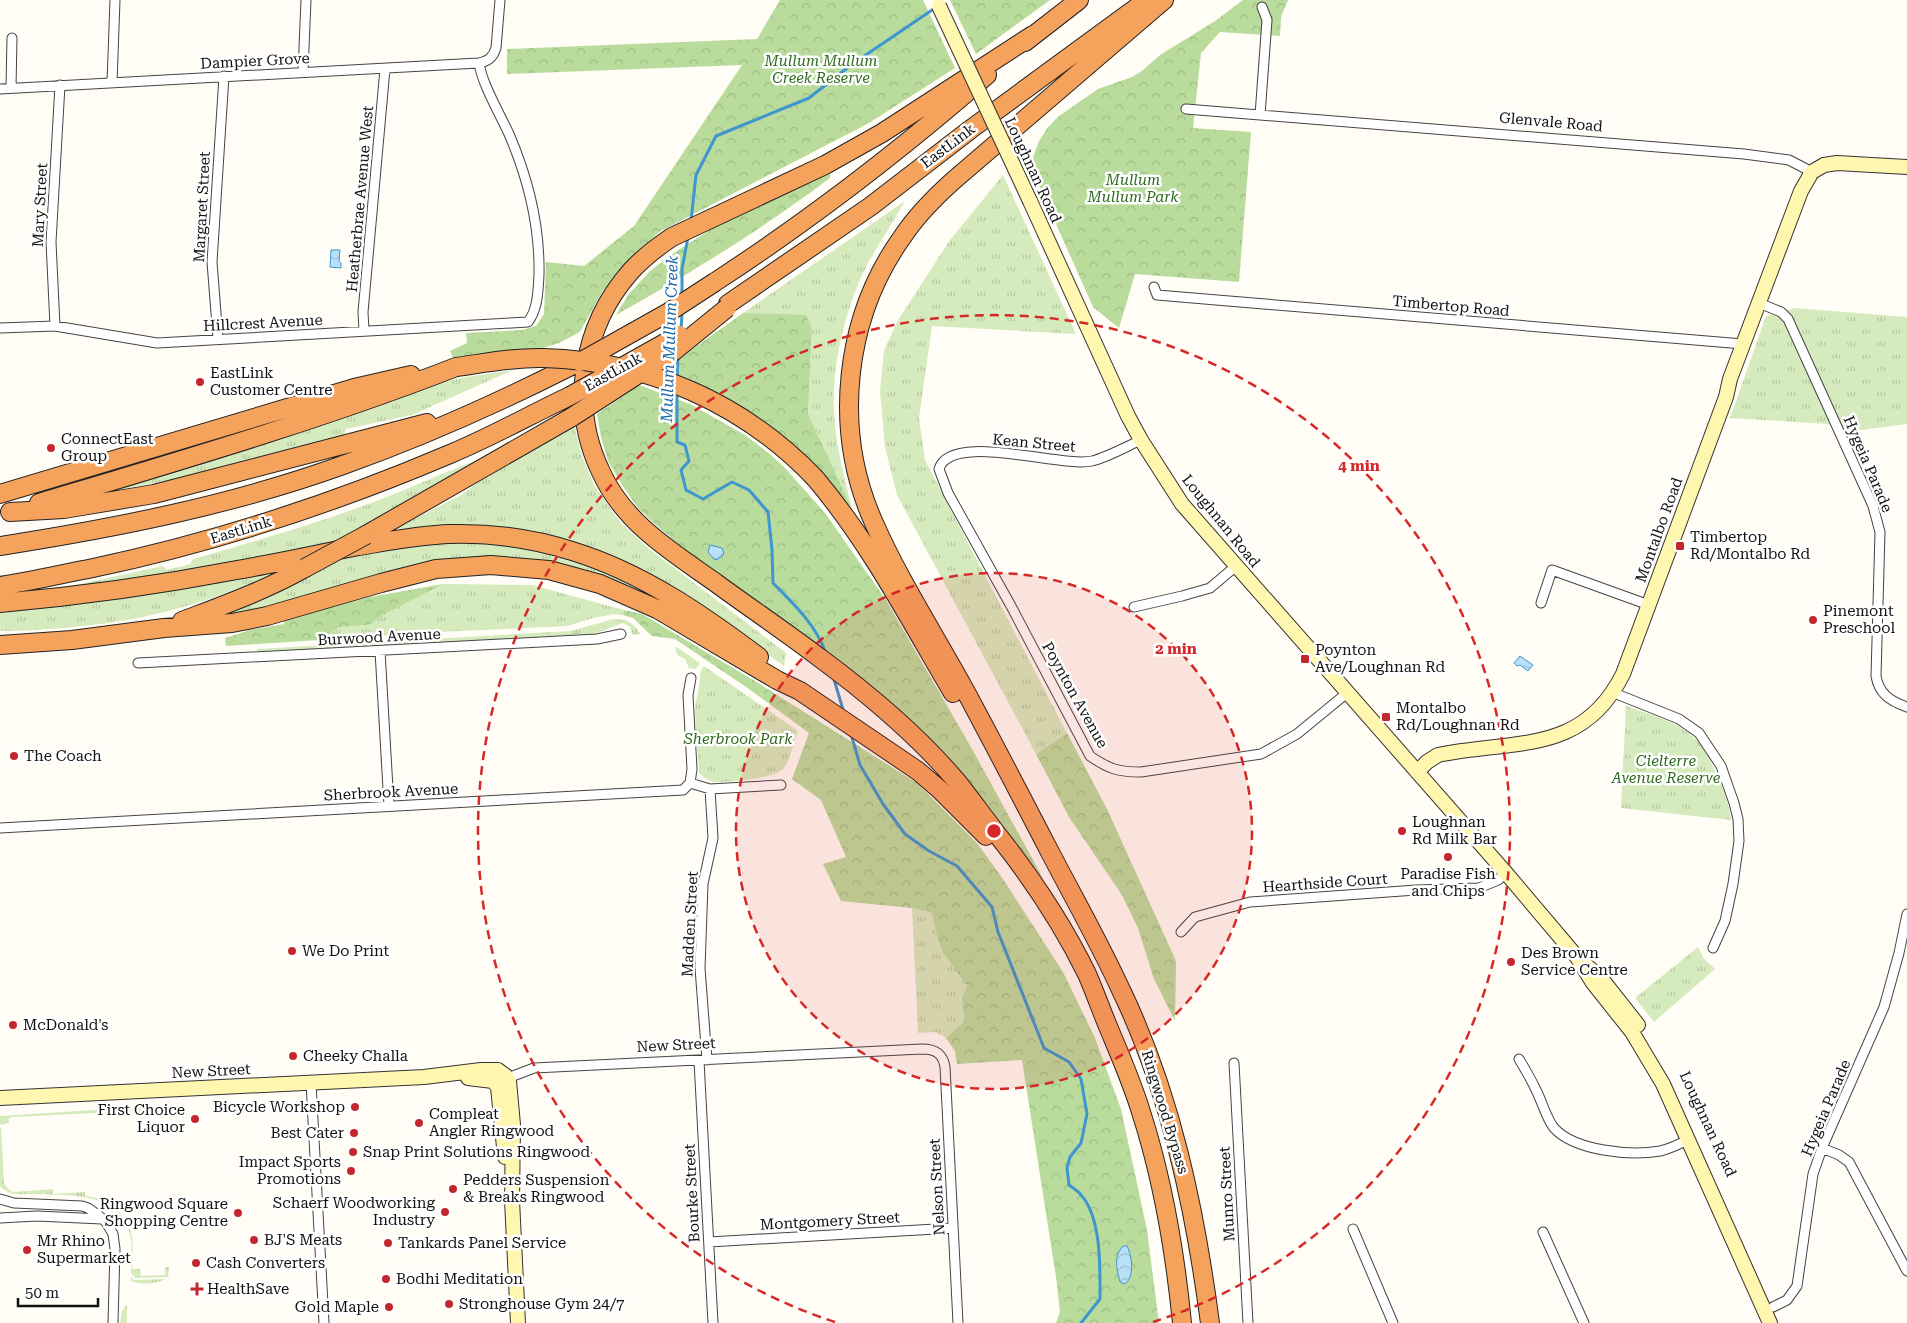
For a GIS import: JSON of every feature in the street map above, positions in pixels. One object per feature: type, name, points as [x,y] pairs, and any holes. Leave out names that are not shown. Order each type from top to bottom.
[{"type":"highway","name":"EastLink","points":[[0,546],[119,526],[174,514],[289,483],[393,447],[490,406],[573,365],[669,312],[799,225],[931,123],[1033,35],[1079,0]]},
{"type":"highway","name":"EastLink","points":[[0,586],[134,559],[262,524],[351,494],[453,454],[570,396],[727,306],[871,206],[971,129],[1148,0]]},
{"type":"highway","points":[[1082,913],[973,704],[874,522],[855,466],[850,435],[849,398],[852,362],[859,328],[870,295],[884,264],[903,235],[927,205],[982,155],[1164,0]]},
{"type":"highway","points":[[1033,35],[882,133],[825,164],[672,237],[651,252],[629,273],[606,307],[583,372],[585,426],[592,452],[602,475],[616,498],[636,522],[664,547],[788,634],[887,712],[958,783],[1018,860],[1052,910],[1087,974],[1110,1029]]},
{"type":"highway","points":[[164,628],[262,590],[366,535],[572,417],[674,351],[727,306]]},
{"type":"highway","points":[[0,494],[354,388],[456,367],[517,359],[572,359],[611,365],[657,377],[696,392],[759,429],[797,459],[830,496],[862,541],[892,589],[1082,913]]},
{"type":"highway","points":[[5,513],[303,422],[391,392],[456,367]]},
{"type":"highway","points":[[5,513],[64,508],[154,494],[490,406]]},
{"type":"highway","points":[[0,604],[94,594],[160,584],[380,542],[427,535],[461,534],[510,538],[571,550],[596,559],[639,578],[672,597],[740,643],[800,691],[899,757],[946,795],[977,825],[1011,865],[1054,929],[1110,1029]]},
{"type":"highway","points":[[0,645],[72,640],[164,628],[232,623],[266,616],[436,569],[491,565],[522,566],[572,575],[630,596],[687,625],[777,680],[800,691]]},
{"type":"highway","name":"Ringwood Bypass","points":[[1082,913],[1123,993],[1152,1066],[1183,1170],[1196,1233],[1210,1323]]},
{"type":"highway","name":"Ringwood Bypass","points":[[1110,1029],[1141,1110],[1157,1172],[1172,1246],[1182,1323]]},
{"type":"main road","name":"Loughnan Road","points":[[937,3],[1128,416],[1141,440],[1182,504],[1577,957],[1601,978],[1624,1005],[1657,1056],[1678,1097],[1781,1323]]},
{"type":"main road","points":[[1812,172],[1824,165],[1836,163],[1907,166]]},
{"type":"main road","name":"Montalbo Road","points":[[1417,772],[1438,755],[1557,736],[1588,720],[1614,692],[1623,674],[1649,605],[1743,344],[1801,191],[1812,172]]},
{"type":"main road","name":"Loughnan Road","points":[[1577,957],[1593,983],[1632,1032],[1662,1084],[1770,1323]]},
{"type":"main road","name":"New Street","points":[[0,1098],[424,1077],[481,1070],[498,1070],[506,1076],[500,1083]]},
{"type":"main road","points":[[512,1200],[504,1149],[500,1083],[511,1088],[513,1124],[512,1200],[518,1323]]},
{"type":"street","points":[[112,83],[115,0]]},
{"type":"street","points":[[303,72],[306,0]]},
{"type":"street","points":[[479,63],[488,61],[493,56],[498,40],[500,0]]},
{"type":"street","points":[[1260,115],[1267,20],[1262,7]]},
{"type":"street","points":[[12,38],[12,88]]},
{"type":"street","name":"Dampier Grove","points":[[0,89],[479,63]]},
{"type":"street","name":"Hillcrest Avenue","points":[[0,328],[54,326],[157,343],[528,322],[535,314],[538,285],[539,260],[536,223],[529,191],[517,152],[484,81],[479,63]]},
{"type":"street","name":"Heatherbrae Avenue West","points":[[364,331],[364,312],[385,69]]},
{"type":"street","name":"Margaret Street","points":[[218,339],[212,262],[224,76]]},
{"type":"street","name":"Mary Street","points":[[54,326],[51,242],[60,85]]},
{"type":"street","name":"Glenvale Road","points":[[1186,109],[1744,154],[1789,160],[1812,172]]},
{"type":"street","name":"Timbertop Road","points":[[1155,295],[1743,344]]},
{"type":"street","name":"Hygeia Parade","points":[[1759,303],[1781,312],[1788,319],[1873,506],[1880,532],[1877,687],[1894,702],[1907,706]]},
{"type":"street","name":"Kean Street","points":[[942,480],[939,470],[941,464],[966,451],[1091,461],[1141,440]]},
{"type":"street","name":"Poynton Avenue","points":[[942,480],[1012,606],[1090,756],[1107,768],[1124,772],[1141,772],[1261,754],[1297,734],[1347,693]]},
{"type":"street","points":[[1134,607],[1210,588],[1236,566]]},
{"type":"street","points":[[1541,603],[1552,570],[1649,605]]},
{"type":"street","name":"Burwood Avenue","points":[[138,663],[597,639],[620,634]]},
{"type":"street","points":[[380,651],[389,806]]},
{"type":"street","points":[[690,678],[688,695],[692,769],[690,784],[710,789],[781,785]]},
{"type":"street","points":[[1614,692],[1679,719],[1699,733],[1720,766],[1734,803],[1738,819],[1739,841],[1733,884],[1725,921],[1713,948]]},
{"type":"street","name":"Sherbrook Avenue","points":[[0,828],[683,790],[690,784]]},
{"type":"street","name":"Madden Street","points":[[703,1060],[700,968],[703,884],[713,838],[710,789]]},
{"type":"street","name":"Hearthside Court","points":[[1181,932],[1195,917],[1250,902],[1416,890],[1479,888],[1498,880],[1506,874]]},
{"type":"street","name":"Hygeia Parade","points":[[1773,1307],[1787,1300],[1796,1286],[1813,1174],[1822,1148],[1884,1007],[1899,953],[1907,914]]},
{"type":"street","name":"New Street","points":[[500,1083],[534,1068],[922,1048],[938,1052]]},
{"type":"street","name":"Nelson Street","points":[[938,1052],[944,1061],[945,1067],[958,1323]]},
{"type":"street","points":[[1519,1059],[1535,1088],[1552,1126],[1561,1135],[1575,1142],[1609,1150],[1642,1152],[1660,1150],[1688,1140]]},
{"type":"street","name":"Bourke Street","points":[[703,1060],[713,1323]]},
{"type":"street","name":"Munro Street","points":[[1234,1063],[1248,1323]]},
{"type":"street","points":[[312,1082],[324,1323]]},
{"type":"street","points":[[1822,1148],[1839,1155],[1849,1162],[1907,1272]]},
{"type":"street","points":[[0,1199],[14,1203],[82,1206],[93,1211],[110,1227],[114,1241],[113,1323]]},
{"type":"street","points":[[0,1218],[36,1216],[102,1219]]},
{"type":"street","name":"Montgomery Street","points":[[709,1242],[953,1228]]},
{"type":"street","points":[[1353,1229],[1393,1323]]},
{"type":"street","points":[[1544,1232],[1584,1323]]},
{"type":"green space","name":"Mullum Mullum Creek Reserve","points":[[780,0],[923,0],[955,68],[869,123],[659,232],[619,270],[602,292],[580,332],[559,343],[533,351],[508,351],[453,358],[450,351],[467,343],[466,333],[522,330],[536,326],[544,314],[546,262],[584,266],[634,226],[742,65],[507,74],[507,49],[757,39]]},
{"type":"green space","points":[[950,0],[1050,0],[976,54]]},
{"type":"green space","name":"Mullum Mullum Park","points":[[1243,0],[1288,0],[1281,17],[1280,36],[1220,32],[1201,53],[1193,128],[1251,132],[1239,282],[1135,274],[1119,328],[1093,307],[1033,172],[1033,157],[1039,141],[1048,127],[1059,116],[1098,89],[1132,77],[1142,71],[1160,55],[1215,21]]},
{"type":"green space","points":[[827,168],[830,178],[778,215],[698,267],[616,315],[628,295],[650,271],[672,254],[729,218]]},
{"type":"green space","points":[[1003,175],[1076,334],[932,326],[919,418],[925,460],[1067,733],[1036,754],[897,495],[885,447],[880,391],[884,351],[898,320],[950,240]]},
{"type":"green space","points":[[905,201],[860,280],[847,317],[838,356],[834,395],[835,426],[852,508],[808,414],[812,329],[743,313]]},
{"type":"green space","points":[[1795,308],[1907,317],[1907,424],[1845,432],[1829,424],[1730,418],[1766,316]]},
{"type":"green space","points":[[743,313],[806,315],[812,329],[808,414],[852,508],[789,442],[761,419],[716,393],[663,370]]},
{"type":"green space","points":[[513,370],[412,415],[346,429],[344,437],[176,479],[107,492],[106,488],[421,388],[460,378]]},
{"type":"green space","points":[[639,385],[690,404],[745,435],[786,469],[825,513],[886,600],[972,749],[1044,880],[981,797],[929,738],[867,682],[809,637],[685,550],[638,508],[608,461],[597,414]]},
{"type":"green space","points":[[574,425],[582,456],[594,485],[619,521],[648,548],[786,653],[784,666],[745,638],[667,588],[462,527],[395,529],[463,494],[483,478]]},
{"type":"green space","points":[[488,456],[322,550],[34,594],[163,566],[167,570],[190,564],[193,559],[298,528],[376,501]]},
{"type":"green space","points":[[430,542],[480,542],[544,553],[585,565],[645,590],[643,593],[631,591],[507,560],[254,613],[212,616],[345,556]]},
{"type":"green space","points":[[285,570],[220,596],[152,615],[76,627],[0,631],[0,613],[156,592]]},
{"type":"green space","points":[[443,584],[532,585],[624,610],[623,615],[614,614],[593,618],[568,626],[319,640],[340,627],[369,625],[383,615]]},
{"type":"green space","points":[[443,584],[383,615],[369,625],[340,627],[319,640],[226,646],[225,638],[250,630],[284,624],[284,620],[370,597]]},
{"type":"green space","points":[[624,610],[642,614],[755,681],[917,783],[977,843],[1003,879],[1063,972],[1095,1038],[1121,1109],[1147,1230],[1159,1323],[1056,1323],[1060,1312],[1056,1277],[1022,1060],[957,1064],[955,1051],[946,1038],[964,1021],[962,997],[967,986],[943,953],[937,937],[932,913],[912,908],[841,901],[823,864],[846,857],[821,800],[792,779],[809,733],[749,689],[675,639],[652,636],[633,618],[623,615]]},
{"type":"green space","points":[[613,619],[629,622],[640,634],[632,635],[630,627],[623,623],[594,634],[257,652],[257,649],[571,631]]},
{"type":"green space","points":[[675,646],[700,663],[696,669],[689,668],[685,659],[677,655]]},
{"type":"green space","name":"Sherbrook Park","points":[[704,666],[798,731],[786,764],[779,772],[752,779],[716,782],[707,779],[699,773],[695,710],[700,672]]},
{"type":"green space","name":"Cielterre Avenue Reserve","points":[[1626,706],[1676,725],[1694,737],[1710,760],[1724,792],[1731,820],[1621,808]]},
{"type":"green space","points":[[1067,733],[1107,809],[1176,961],[1175,1021],[1154,979],[1138,928],[1122,895],[1069,817],[1036,754]]},
{"type":"green space","points":[[912,908],[932,913],[937,937],[943,953],[967,986],[962,997],[964,1021],[946,1038],[936,1032],[918,1033]]},
{"type":"green space","points":[[1698,947],[1704,959],[1715,969],[1654,1022],[1635,998]]},
{"type":"green space","points":[[156,1106],[161,1108],[162,1118],[159,1118],[158,1110],[13,1117],[9,1118],[9,1123],[1,1125],[0,1123],[0,1116]]},
{"type":"green space","points":[[0,1127],[4,1183],[7,1188],[13,1192],[53,1189],[53,1194],[85,1192],[85,1196],[93,1197],[109,1204],[116,1209],[126,1221],[130,1229],[133,1245],[132,1269],[140,1269],[141,1276],[165,1275],[165,1267],[169,1267],[168,1277],[135,1278],[131,1273],[131,1240],[125,1220],[116,1210],[104,1203],[76,1196],[15,1194],[3,1189],[0,1186]]},
{"type":"green space","points":[[131,1277],[134,1280],[165,1279],[153,1283],[143,1283],[131,1281]]},
{"type":"green space","points":[[127,1305],[127,1323],[120,1323],[122,1311]]},
{"type":"water","points":[[331,250],[340,250],[339,261],[341,268],[330,267]]},
{"type":"water","points":[[710,545],[722,548],[724,554],[717,560],[714,559],[708,552]]},
{"type":"water","points":[[1520,656],[1533,665],[1528,671],[1514,663]]},
{"type":"water","points":[[1123,1246],[1127,1246],[1132,1266],[1130,1276],[1125,1284],[1120,1282],[1117,1263],[1118,1254]]},
{"type":"waterway","name":"Mullum Mullum Creek","points":[[691,221],[696,175],[716,136],[809,98],[851,65],[935,8]]},
{"type":"waterway","name":"Mullum Mullum Creek","points":[[682,296],[682,269],[688,237]]},
{"type":"waterway","name":"Mullum Mullum Creek","points":[[681,331],[682,312]]},
{"type":"waterway","name":"Mullum Mullum Creek","points":[[677,380],[678,357]]},
{"type":"waterway","name":"Mullum Mullum Creek","points":[[677,392],[677,442],[685,445],[689,461],[681,470],[686,490],[703,499],[732,482],[749,490],[768,512],[773,583],[811,625],[826,654]]},
{"type":"waterway","name":"Mullum Mullum Creek","points":[[833,676],[844,713]]},
{"type":"waterway","name":"Mullum Mullum Creek","points":[[851,734],[860,765],[883,804],[905,834],[929,851],[957,866],[992,907],[998,932],[1044,1048],[1069,1062],[1081,1079],[1087,1114],[1081,1143],[1070,1157],[1067,1168],[1069,1185],[1081,1195],[1093,1217],[1100,1259],[1100,1299],[1081,1323]]},
{"type":"place","name":"EastLink Customer Centre","points":[[200,382]]},
{"type":"place","name":"ConnectEast Group","points":[[51,448]]},
{"type":"place","name":"Timbertop Rd/Montalbo Rd","points":[[1680,546]]},
{"type":"place","name":"Pinemont Preschool","points":[[1813,620]]},
{"type":"place","name":"Poynton Ave/Loughnan Rd","points":[[1305,659]]},
{"type":"place","name":"Montalbo Rd/Loughnan Rd","points":[[1386,717]]},
{"type":"place","name":"The Coach","points":[[14,756]]},
{"type":"place","name":"Loughnan Rd Milk Bar","points":[[1402,831]]},
{"type":"place","name":"Paradise Fish and Chips","points":[[1448,857]]},
{"type":"place","name":"We Do Print","points":[[292,951]]},
{"type":"place","name":"Des Brown Service Centre","points":[[1511,962]]},
{"type":"place","name":"McDonald's","points":[[13,1025]]},
{"type":"place","name":"Cheeky Challa","points":[[293,1056]]},
{"type":"place","name":"Bicycle Workshop","points":[[355,1107]]},
{"type":"place","name":"First Choice Liquor","points":[[195,1119]]},
{"type":"place","name":"Compleat Angler Ringwood","points":[[419,1123]]},
{"type":"place","name":"Best Cater","points":[[354,1133]]},
{"type":"place","name":"Snap Print Solutions Ringwood","points":[[353,1152]]},
{"type":"place","name":"Impact Sports Promotions","points":[[351,1171]]},
{"type":"place","name":"Pedders Suspension & Breaks Ringwood","points":[[453,1189]]},
{"type":"place","name":"Schaerf Woodworking Industry","points":[[445,1212]]},
{"type":"place","name":"Ringwood Square Shopping Centre","points":[[238,1213]]},
{"type":"place","name":"BJ'S Meats","points":[[254,1240]]},
{"type":"place","name":"Tankards Panel Service","points":[[388,1243]]},
{"type":"place","name":"Mr Rhino Supermarket","points":[[27,1250]]},
{"type":"place","name":"Cash Converters","points":[[196,1263]]},
{"type":"place","name":"Bodhi Meditation","points":[[386,1279]]},
{"type":"place","name":"HealthSave","points":[[197,1289]]},
{"type":"place","name":"Stronghouse Gym 24/7","points":[[449,1304]]},
{"type":"place","name":"Gold Maple","points":[[389,1307]]}]
